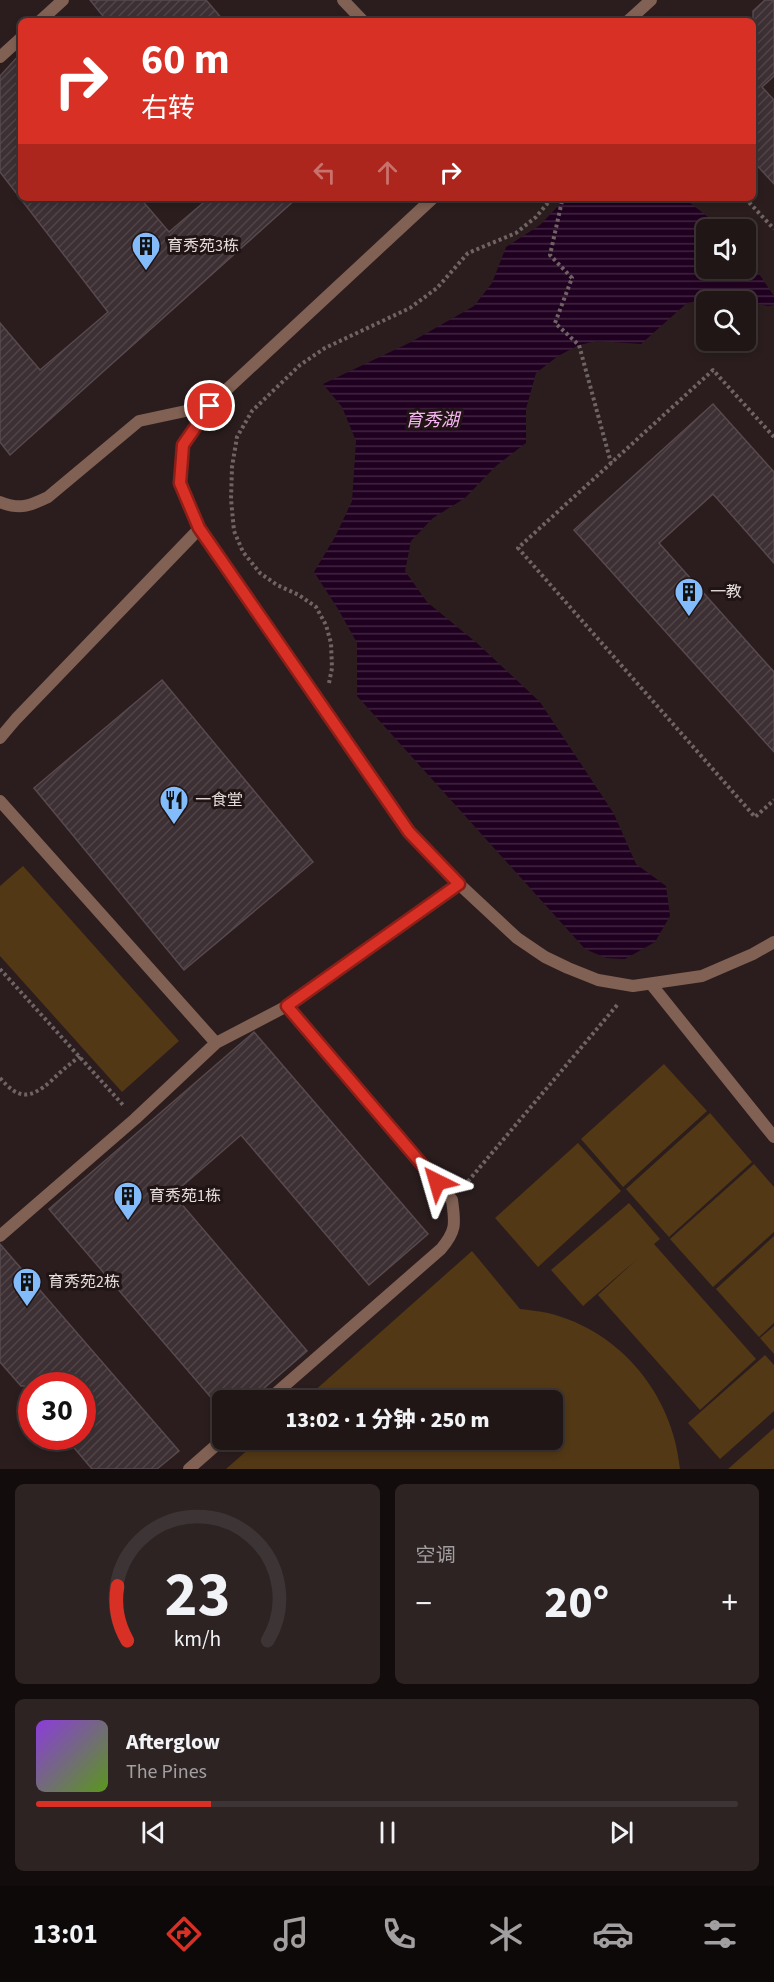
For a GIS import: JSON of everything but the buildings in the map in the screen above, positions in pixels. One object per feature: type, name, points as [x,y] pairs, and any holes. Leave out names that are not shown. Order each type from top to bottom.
[{"type":"street","points":[[43,18],[63,0]]},
{"type":"street","points":[[343,0],[360,18]]},
{"type":"street","points":[[631,18],[651,0]]},
{"type":"street","points":[[0,57],[18,41]]},
{"type":"street","points":[[430,201],[210,406],[183,445],[180,483],[199,528],[409,832],[459,884],[517,938],[545,957],[598,980],[633,986],[702,976],[753,954],[774,942]]},
{"type":"street","points":[[0,502],[19,508],[31,505],[48,496],[139,421],[210,406]]},
{"type":"street","points":[[0,738],[199,528]]},
{"type":"street","points":[[0,801],[216,1043]]},
{"type":"street","points":[[0,1236],[135,1119],[216,1043],[287,1006],[459,884]]},
{"type":"street","points":[[651,984],[774,1137]]},
{"type":"street","points":[[280,1390],[441,1249],[451,1237],[455,1220],[452,1200],[287,1006]]},
{"type":"street","points":[[189,1469],[212,1449]]},
{"type":"path","points":[[314,697],[328,688],[332,668],[331,643],[326,625],[316,608],[299,595],[277,585],[260,573],[243,552],[234,531],[231,499],[232,467],[237,438],[252,411],[300,365],[325,348],[410,308],[437,288],[468,253],[516,232],[536,218],[551,201]]},
{"type":"path","points":[[562,201],[550,255],[572,278],[555,323],[579,345],[611,463]]},
{"type":"path","points":[[748,201],[774,229]]},
{"type":"path","points":[[774,437],[714,370],[518,548],[755,817],[774,800]]},
{"type":"path","points":[[0,969],[135,1119]]},
{"type":"path","points":[[452,1200],[633,986]]},
{"type":"path","points":[[0,1078],[15,1092],[26,1095],[38,1092],[80,1056]]},
{"type":"shaded area","points":[[23,866],[179,1041],[122,1092],[0,956],[0,886]]},
{"type":"shaded area","points":[[664,1064],[707,1111],[623,1187],[581,1139]]},
{"type":"shaded area","points":[[710,1113],[752,1162],[669,1237],[626,1189]]},
{"type":"shaded area","points":[[578,1143],[621,1191],[538,1267],[495,1218]]},
{"type":"shaded area","points":[[754,1164],[774,1187],[774,1232],[713,1287],[670,1239]]},
{"type":"shaded area","points":[[629,1203],[660,1239],[654,1244],[756,1359],[700,1410],[598,1295],[636,1260],[583,1306],[551,1270]]},
{"type":"shaded area","points":[[774,1236],[774,1323],[759,1337],[716,1289]]},
{"type":"shaded area","points":[[472,1251],[520,1309],[548,1313],[574,1322],[598,1335],[620,1351],[639,1370],[667,1416],[680,1469],[226,1469],[248,1450],[563,1450],[563,1390],[315,1390]]},
{"type":"shaded area","points":[[774,1326],[774,1354],[760,1338]]},
{"type":"shaded area","points":[[765,1355],[774,1365],[774,1411],[720,1459],[688,1423]]},
{"type":"shaded area","points":[[774,1428],[774,1469],[728,1469]]},
{"type":"water","name":"育秀湖","points":[[562,201],[688,201],[710,219],[696,219],[696,279],[756,279],[756,270],[774,296],[774,305],[768,306],[756,303],[756,291],[696,291],[696,301],[687,303],[641,344],[597,341],[579,345],[558,356],[536,373],[526,409],[526,443],[496,466],[465,498],[433,518],[411,541],[405,571],[427,602],[478,644],[540,702],[614,814],[636,864],[666,886],[670,916],[655,942],[625,959],[606,958],[585,949],[357,696],[357,643],[314,572],[335,537],[352,501],[356,441],[342,407],[323,384],[411,342],[474,306],[492,283],[506,247],[540,225]]},
{"type":"place","name":"育秀苑3栋","points":[[146,272]]},
{"type":"place","name":"一教","points":[[689,618]]},
{"type":"place","name":"一食堂","points":[[174,826]]},
{"type":"place","name":"育秀苑1栋","points":[[128,1222]]},
{"type":"place","name":"育秀苑2栋","points":[[27,1308]]},
{"type":"route","points":[[210,406],[183,445],[180,483],[199,528],[409,832],[459,884],[287,1006],[437,1182]]}]
